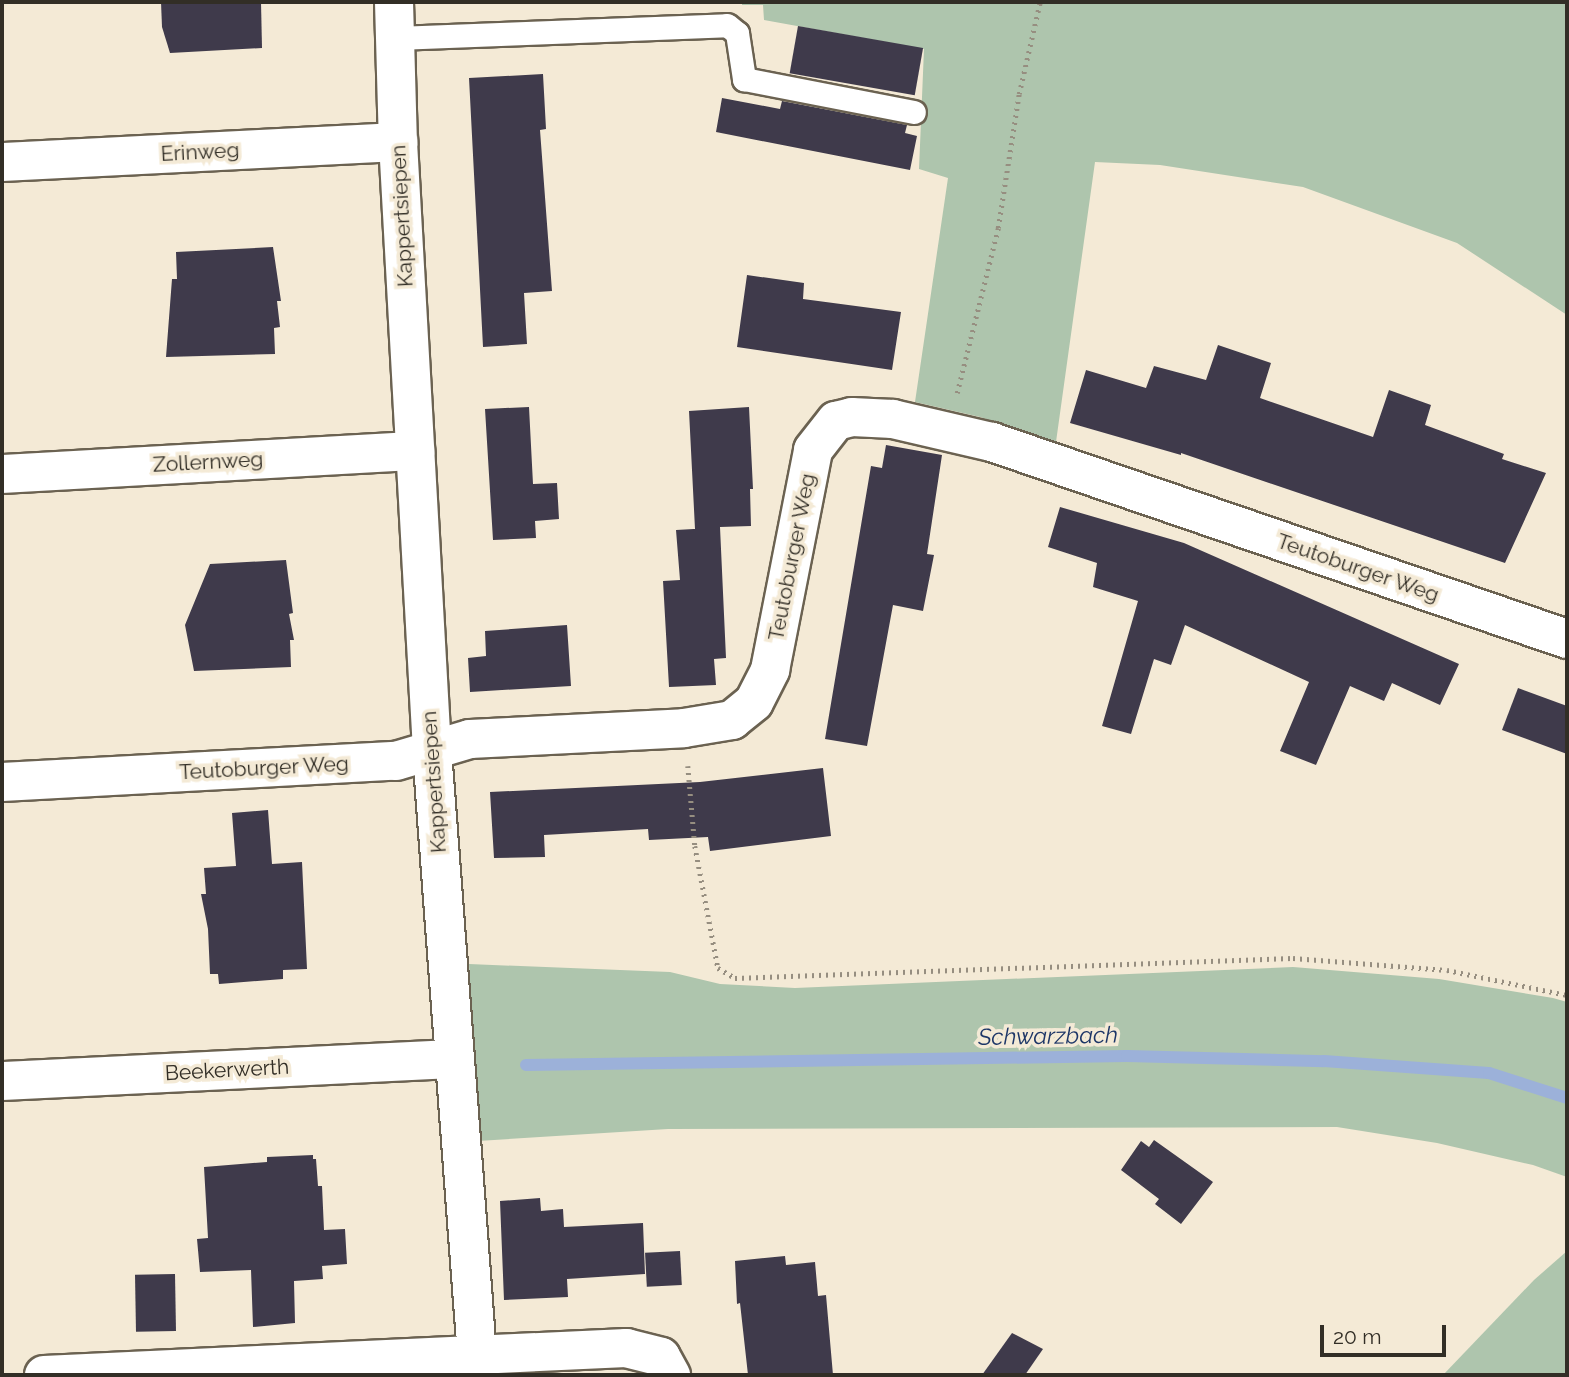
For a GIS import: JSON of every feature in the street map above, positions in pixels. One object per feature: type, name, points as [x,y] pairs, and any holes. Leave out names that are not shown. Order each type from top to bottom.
[{"type":"street","name":"Kappertsiepen","points":[[395,20],[398,142],[432,751],[477,1355]]},
{"type":"street","name":"Erinweg","points":[[2,162],[398,142]]},
{"type":"street","name":"Teutoburger Weg","points":[[2,782],[396,761],[470,739],[684,728],[732,720],[754,702],[770,670],[813,450],[826,430],[836,421],[867,417],[893,419],[948,431],[1053,462],[1567,639]]},
{"type":"street","name":"Zollernweg","points":[[2,474],[415,451]]},
{"type":"street","name":"Beekerwerth","points":[[2,1081],[453,1059]]},
{"type":"street","points":[[44,1375],[626,1348],[661,1357],[671,1375]]},
{"type":"lane","points":[[395,20],[727,24],[737,33],[744,79],[914,112]]},
{"type":"path","points":[[948,431],[998,228],[1019,94],[1040,2]]},
{"type":"path","points":[[684,728],[695,846],[716,959],[718,968],[735,978],[1293,958],[1447,970],[1567,995]]},
{"type":"green space","points":[[742,2],[1567,2],[1567,315],[1457,243],[1303,187],[1160,165],[1095,162],[1056,442],[980,417],[915,402],[948,178],[919,169],[924,49],[764,20],[763,5],[742,5]]},
{"type":"green space","points":[[469,964],[670,972],[720,984],[795,988],[1293,967],[1439,979],[1553,998],[1567,1002],[1567,1177],[1533,1165],[1437,1143],[1337,1127],[668,1129],[478,1141]]},
{"type":"green space","points":[[1567,1251],[1567,1375],[1443,1375],[1534,1280]]},
{"type":"building","points":[[161,2],[261,2],[262,48],[170,53],[162,27]]},
{"type":"building","points":[[798,26],[923,48],[915,95],[790,73]]},
{"type":"building","points":[[543,74],[546,129],[540,130],[552,291],[524,293],[527,344],[483,347],[469,78]]},
{"type":"building","points":[[722,98],[780,109],[782,101],[907,125],[905,133],[917,136],[910,170],[716,132]]},
{"type":"building","points":[[273,247],[281,301],[277,301],[280,327],[274,328],[275,354],[166,357],[172,279],[177,279],[176,252]]},
{"type":"building","points":[[747,275],[804,283],[803,299],[901,312],[892,370],[737,347]]},
{"type":"building","points":[[1218,345],[1271,363],[1260,398],[1373,437],[1389,390],[1431,405],[1425,425],[1504,454],[1502,459],[1546,473],[1505,563],[1181,453],[1070,423],[1086,370],[1146,388],[1154,366],[1206,380]]},
{"type":"building","points":[[529,407],[533,484],[557,483],[559,519],[535,521],[536,538],[493,540],[485,409]]},
{"type":"building","points":[[749,407],[753,489],[750,489],[751,526],[720,527],[726,658],[714,659],[716,685],[669,687],[663,581],[680,580],[676,530],[695,529],[689,411]]},
{"type":"building","points":[[886,445],[942,455],[927,554],[934,555],[923,611],[893,605],[867,746],[825,739],[871,466],[882,468]]},
{"type":"building","points":[[1060,507],[1184,543],[1459,664],[1440,705],[1392,683],[1384,701],[1350,686],[1316,765],[1280,751],[1309,682],[1185,625],[1171,665],[1154,659],[1131,734],[1102,726],[1138,601],[1093,587],[1097,563],[1048,547]]},
{"type":"building","points":[[286,560],[293,613],[289,614],[294,640],[290,640],[291,667],[194,671],[185,625],[210,564]]},
{"type":"building","points":[[567,625],[571,686],[470,692],[468,658],[486,656],[485,631]]},
{"type":"building","points":[[1518,688],[1567,706],[1567,754],[1502,730]]},
{"type":"building","points":[[823,768],[831,836],[710,851],[708,837],[649,840],[648,829],[544,835],[545,857],[494,858],[490,792],[700,782]]},
{"type":"building","points":[[268,810],[272,864],[302,862],[307,969],[283,970],[283,979],[219,984],[218,974],[210,974],[208,929],[201,894],[206,894],[204,868],[236,866],[232,813]]},
{"type":"building","points":[[1154,1140],[1213,1182],[1181,1224],[1155,1204],[1159,1199],[1121,1170],[1141,1141],[1149,1147]]},
{"type":"building","points":[[313,1155],[313,1159],[316,1159],[318,1186],[322,1186],[324,1230],[345,1229],[347,1264],[322,1266],[323,1279],[294,1281],[295,1323],[253,1327],[251,1270],[200,1272],[197,1239],[208,1238],[204,1167],[267,1162],[267,1157]]},
{"type":"building","points":[[540,1198],[541,1211],[563,1209],[564,1227],[643,1223],[645,1274],[567,1279],[568,1297],[504,1300],[500,1201]]},
{"type":"building","points":[[680,1251],[682,1285],[647,1287],[645,1253]]},
{"type":"building","points":[[785,1256],[786,1265],[815,1262],[818,1296],[826,1295],[833,1375],[748,1375],[740,1303],[737,1304],[735,1261]]},
{"type":"building","points":[[175,1274],[176,1331],[136,1332],[135,1275]]},
{"type":"building","points":[[1012,1333],[1043,1349],[1025,1375],[982,1375]]},
{"type":"waterway","name":"Schwarzbach","points":[[526,1065],[1127,1056],[1324,1061],[1489,1073],[1567,1098]]}]
